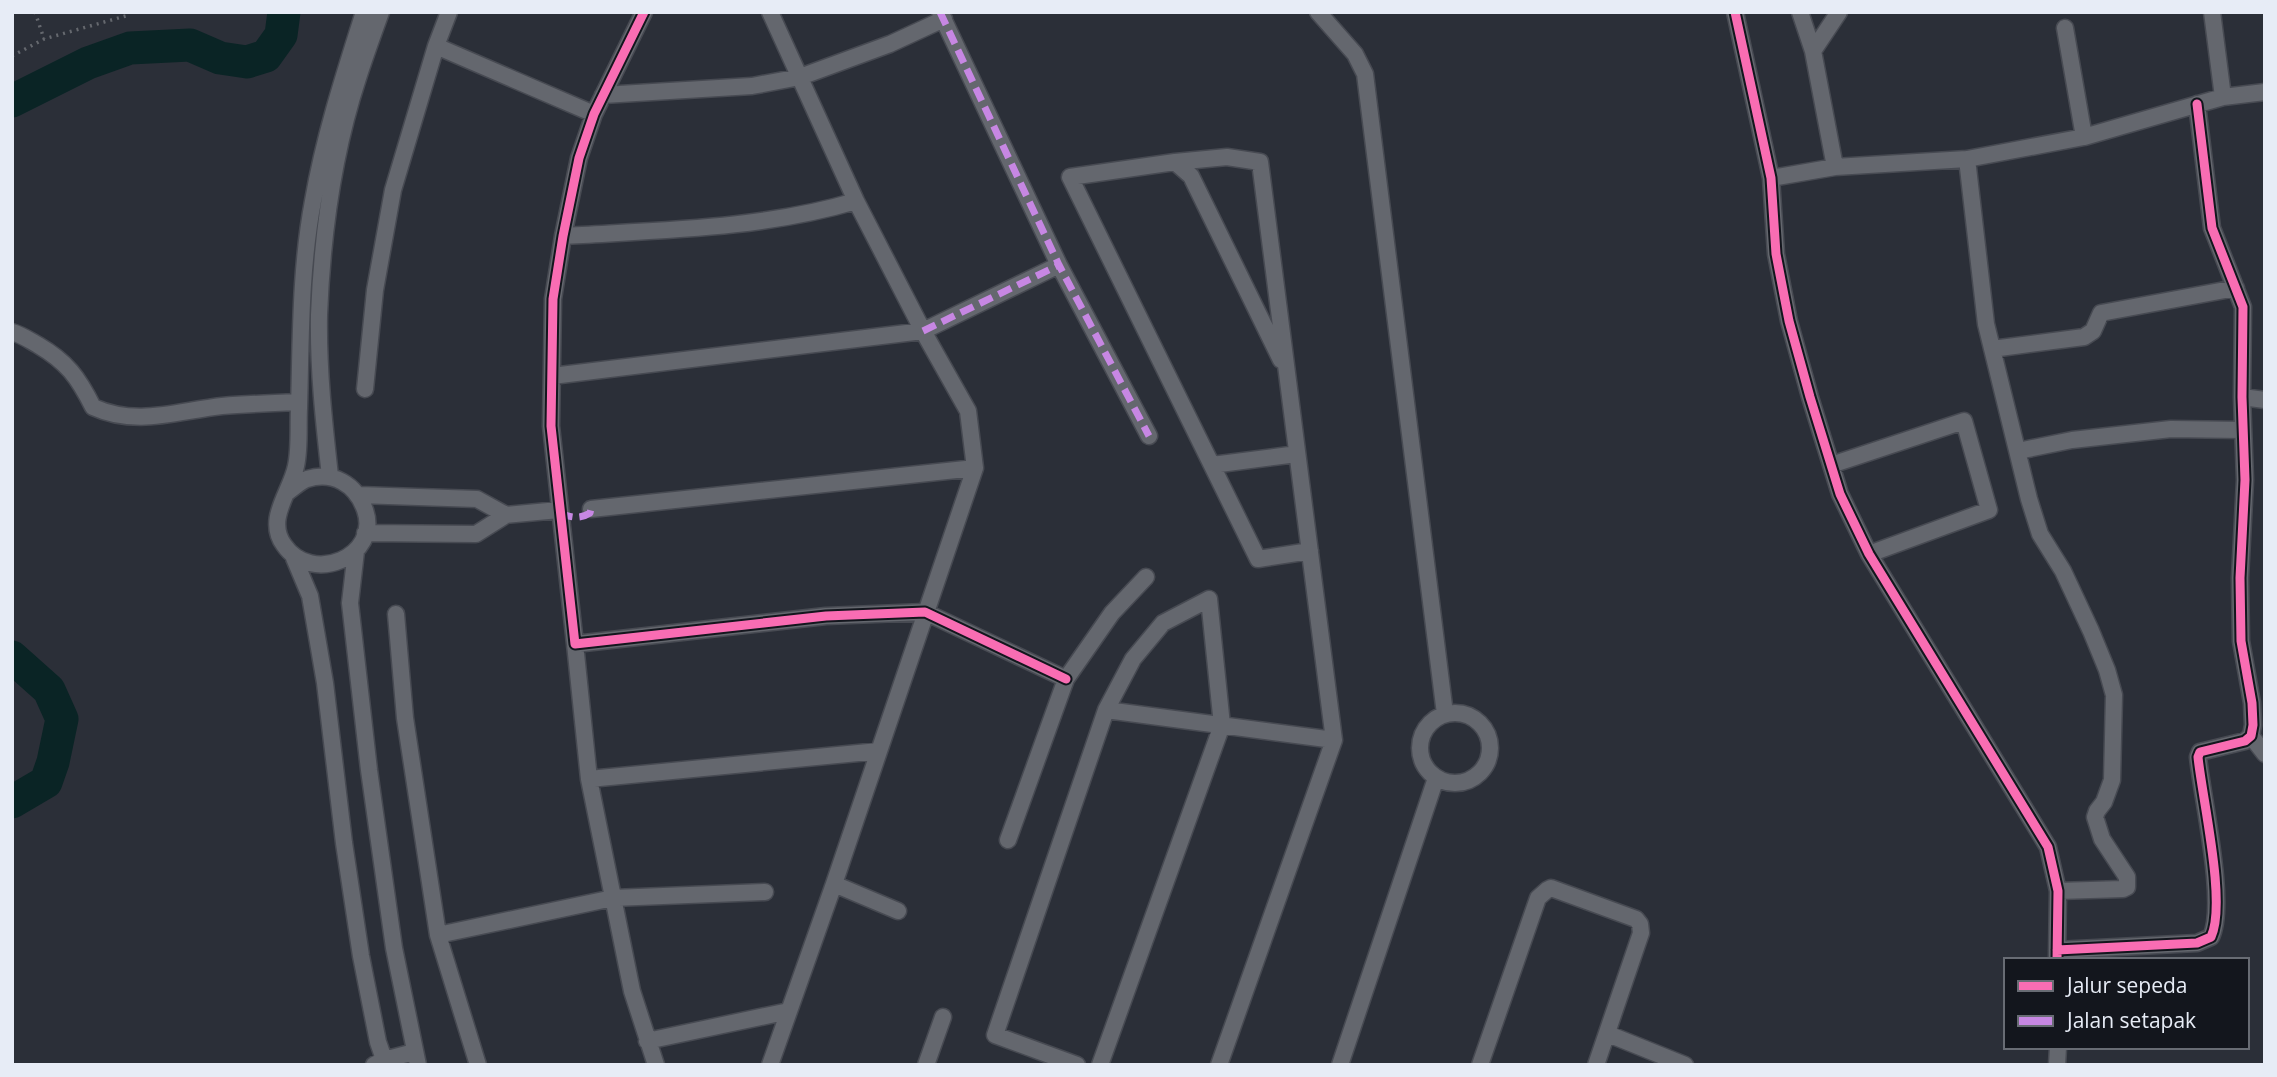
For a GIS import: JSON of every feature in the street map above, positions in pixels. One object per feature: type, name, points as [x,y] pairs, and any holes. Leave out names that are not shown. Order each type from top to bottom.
[{"type":"street","points":[[289,491],[305,480],[330,476],[343,482],[359,495],[366,513],[365,533],[356,551],[350,603],[367,758],[394,948],[416,1058],[382,1063],[361,956],[325,683],[310,596],[295,558],[282,543],[277,526],[279,507],[289,491],[297,464],[301,302],[312,202],[334,105],[364,12]]},
{"type":"street","points":[[330,476],[321,396],[319,330],[325,237],[337,158],[357,80],[381,12]]},
{"type":"street","points":[[365,389],[375,290],[393,190],[436,46],[449,12]]},
{"type":"street","points":[[644,12],[594,114],[579,158],[554,299],[551,426],[589,779],[632,990],[656,1065]]},
{"type":"street","points":[[769,12],[856,201],[968,411],[975,468],[771,1065]]},
{"type":"street","points":[[1318,12],[1355,54],[1365,75],[1445,715]]},
{"type":"street","points":[[1735,12],[1771,178],[1776,254],[1789,321],[1840,494],[1869,554],[2048,847],[2058,891],[2057,955],[2197,943],[2211,937],[2216,926],[2216,880],[2198,757],[2200,752],[2237,744],[2251,736],[2258,702],[2241,641],[2240,578],[2245,480],[2243,307],[2212,228],[2197,104]]},
{"type":"street","points":[[1800,12],[1813,51],[1835,167]]},
{"type":"street","points":[[1813,51],[1839,12]]},
{"type":"street","points":[[2212,12],[2223,97]]},
{"type":"street","points":[[603,94],[752,86],[800,77],[890,44],[942,15],[1059,265],[1149,436]]},
{"type":"street","points":[[2065,28],[2084,137]]},
{"type":"street","points":[[436,46],[594,114]]},
{"type":"street","points":[[1771,178],[1835,167],[1968,159],[2084,137],[2223,97],[2265,92]]},
{"type":"street","points":[[1219,1065],[1334,740],[1310,551],[1297,454],[1260,162],[1227,157],[1070,177],[1258,559],[1310,551]]},
{"type":"street","points":[[1968,159],[1986,324],[2040,534],[2063,571],[2091,631],[2114,695],[2112,780],[2095,817],[2102,839],[2126,877],[2127,887],[2123,890],[2058,891]]},
{"type":"street","points":[[1175,162],[1191,176],[1287,372]]},
{"type":"street","points":[[564,236],[705,228],[824,211],[856,201]]},
{"type":"street","points":[[552,376],[923,331],[1059,265]]},
{"type":"street","points":[[1992,349],[2084,337],[2093,331],[2101,313],[2236,289]]},
{"type":"street","points":[[12,332],[55,355],[72,370],[93,407],[109,414],[147,418],[221,407],[299,402]]},
{"type":"street","points":[[2242,397],[2265,400]]},
{"type":"street","points":[[1831,465],[1964,421],[1989,510],[1869,554]]},
{"type":"street","points":[[2018,451],[2072,440],[2171,429],[2243,430]]},
{"type":"street","points":[[1212,465],[1297,454]]},
{"type":"street","points":[[591,509],[975,468]]},
{"type":"street","points":[[359,495],[477,499],[506,515]]},
{"type":"street","points":[[365,533],[476,534],[506,515],[559,510]]},
{"type":"street","points":[[295,558],[315,566],[338,564],[356,551]]},
{"type":"street","points":[[1008,840],[1066,679],[1112,613],[1146,577]]},
{"type":"street","points":[[1077,1065],[995,1035],[1106,710],[1133,659],[1163,623],[1209,598],[1222,725],[1100,1065]]},
{"type":"street","points":[[575,643],[826,615],[925,612],[1066,679]]},
{"type":"street","points":[[396,614],[405,718],[438,935],[478,1065]]},
{"type":"street","points":[[1106,710],[1334,740]]},
{"type":"street","points":[[1455,713],[1474,718],[1486,733],[1489,752],[1487,762],[1474,777],[1455,783],[1436,778],[1422,760],[1421,738],[1426,727],[1435,719],[1455,713]]},
{"type":"street","points":[[2251,736],[2265,754]]},
{"type":"street","points":[[589,779],[879,751]]},
{"type":"street","points":[[1340,1065],[1436,778]]},
{"type":"street","points":[[834,884],[898,911]]},
{"type":"street","points":[[1480,1065],[1538,898],[1551,888],[1636,919],[1640,924],[1641,933],[1596,1065]]},
{"type":"street","points":[[438,935],[613,898],[765,892]]},
{"type":"street","points":[[647,1041],[789,1011]]},
{"type":"street","points":[[926,1065],[943,1017]]},
{"type":"street","points":[[1608,1034],[1685,1065]]},
{"type":"path","points":[[35,12],[44,39]]},
{"type":"path","points":[[12,56],[44,39],[129,15],[130,12]]},
{"type":"waterway","points":[[12,101],[88,63],[130,48],[190,45],[220,58],[247,62],[266,56],[281,35],[284,12]]},
{"type":"waterway","points":[[12,657],[49,690],[62,719],[46,782],[12,802]]},
{"type":"marked path","points":[[940,12],[1059,265],[1149,436]]},
{"type":"marked path","points":[[923,331],[1059,265]]},
{"type":"marked path","points":[[559,513],[578,517],[590,513],[591,509]]},
{"type":"cycle path","points":[[644,12],[594,114],[579,158],[553,299],[551,426],[575,644],[826,616],[925,612],[1066,679]]},
{"type":"cycle path","points":[[1735,12],[1771,178],[1776,254],[1789,321],[1840,494],[1869,554],[2048,847],[2058,891],[2057,958]]},
{"type":"cycle path","points":[[2057,950],[2197,943],[2211,937],[2215,921],[2215,876],[2198,757],[2200,752],[2245,741],[2251,736],[2253,725],[2252,703],[2241,641],[2240,578],[2245,480],[2243,307],[2212,228],[2197,104]]}]
